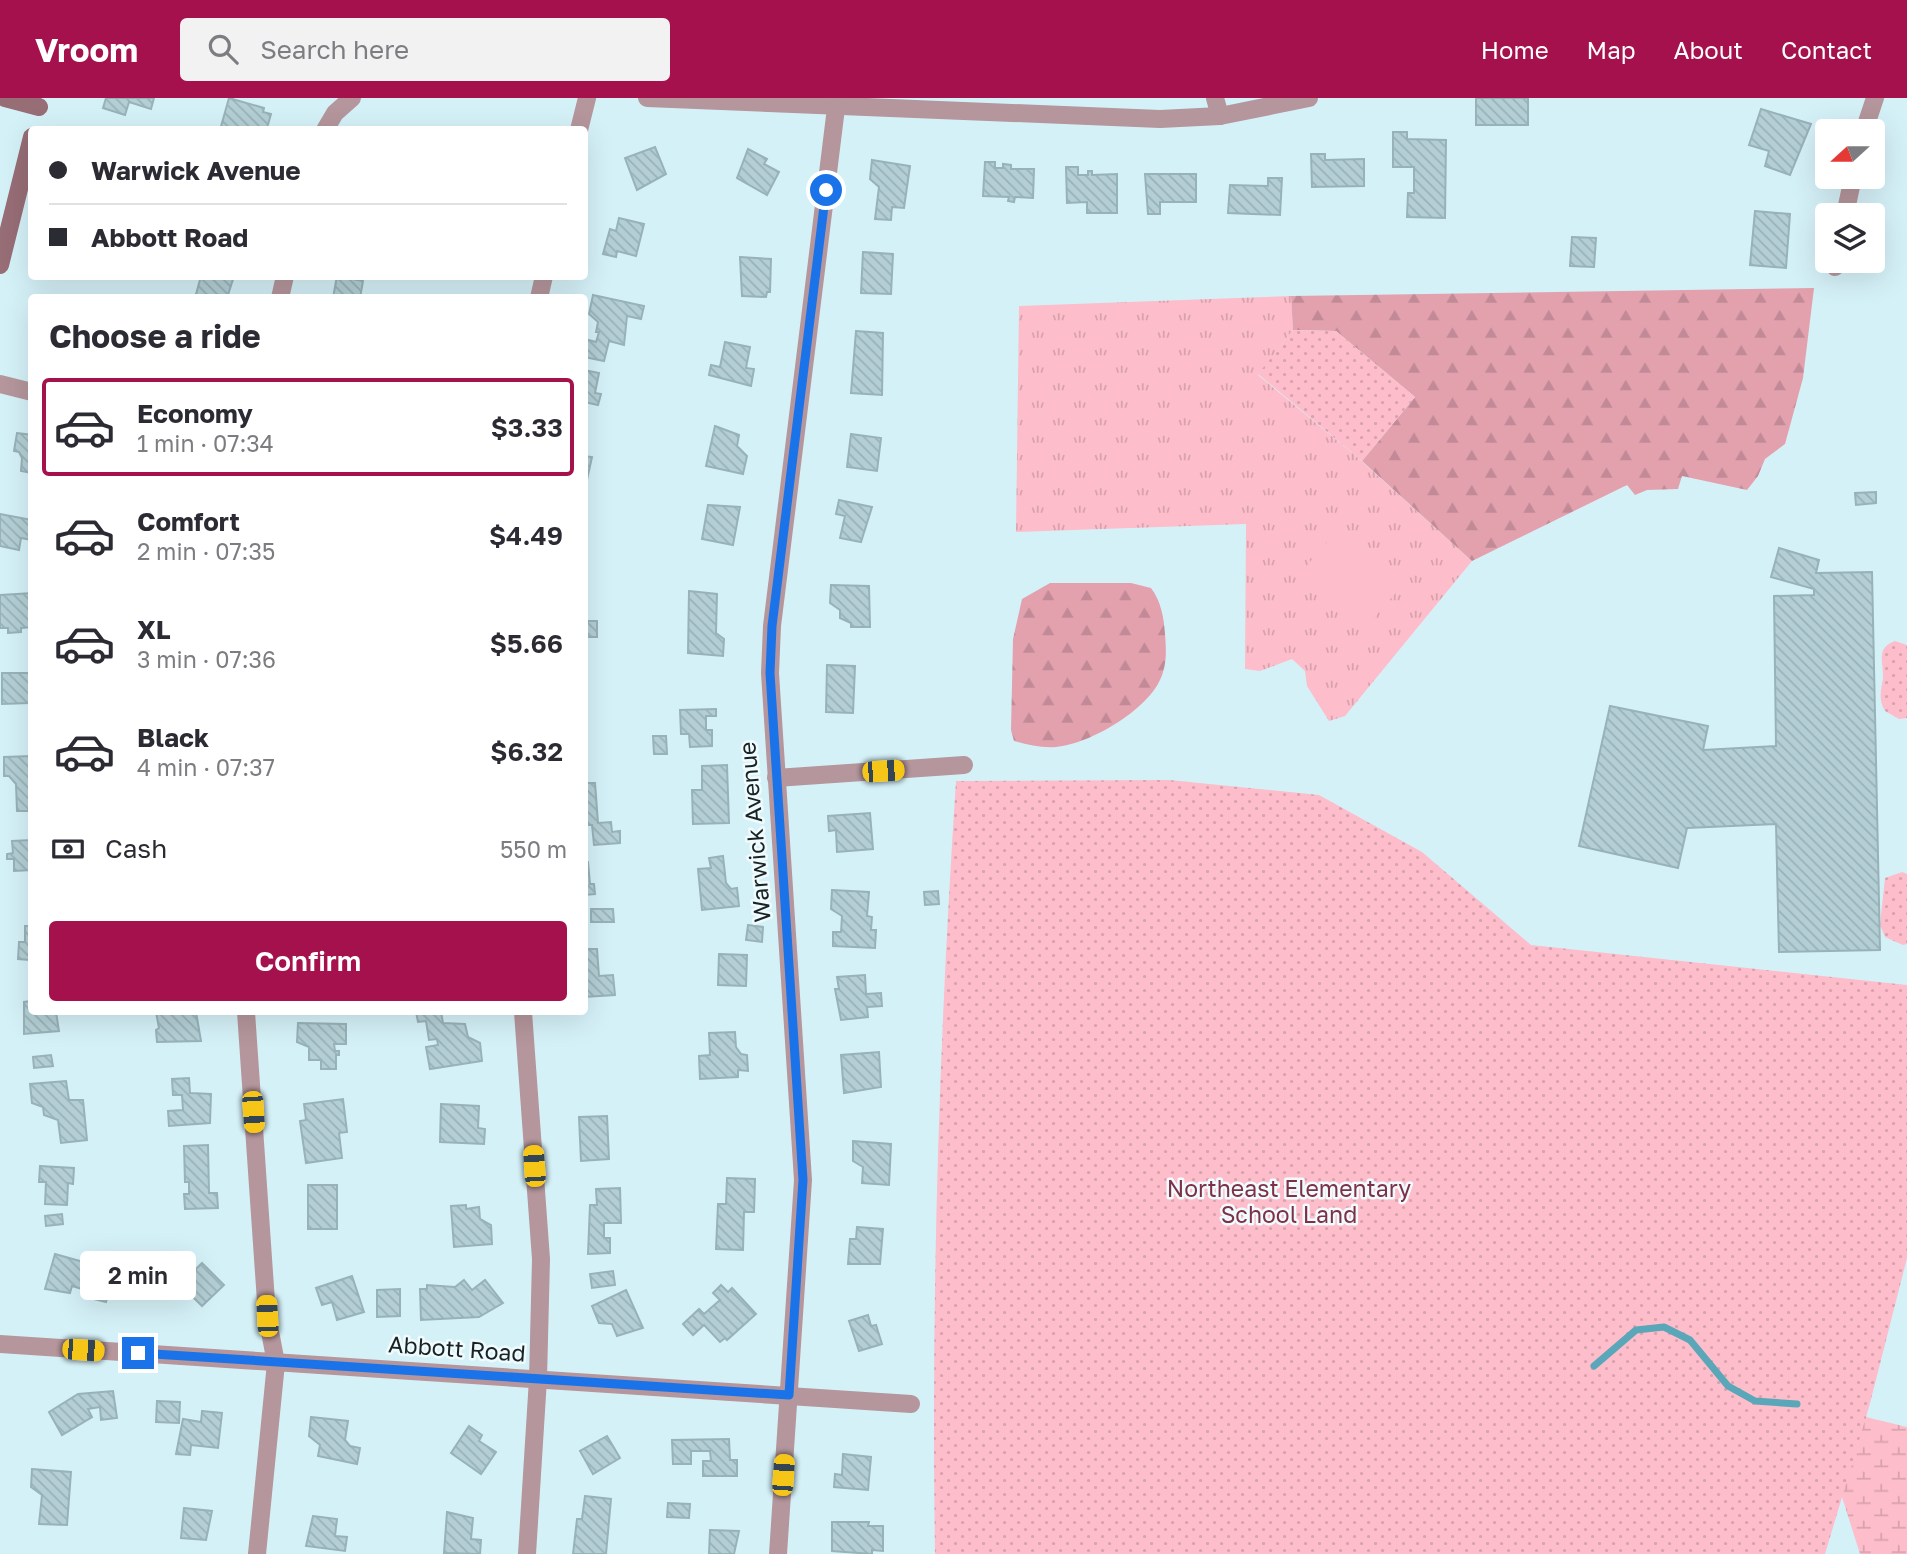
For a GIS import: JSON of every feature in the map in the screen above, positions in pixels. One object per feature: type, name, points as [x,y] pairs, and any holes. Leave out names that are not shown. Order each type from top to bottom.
[{"type":"main road","points":[[5,98],[40,102],[34,126]]},
{"type":"main road","points":[[0,265],[28,153]]},
{"type":"street","points":[[327,126],[335,113],[352,98]]},
{"type":"street","points":[[580,126],[587,98]]},
{"type":"street","points":[[647,98],[1149,119],[1220,116],[1309,98]]},
{"type":"street","points":[[1215,98],[1220,116]]},
{"type":"street","points":[[1868,119],[1875,98]]},
{"type":"street","name":"Warwick Avenue","points":[[778,1554],[803,1180],[771,721],[772,626],[836,108]]},
{"type":"street","points":[[0,384],[28,391]]},
{"type":"street","points":[[776,778],[964,765]]},
{"type":"street","points":[[246,1015],[267,1316],[276,1363],[257,1554]]},
{"type":"street","points":[[523,1015],[541,1259],[538,1379],[527,1554]]},
{"type":"street","name":"Abbott Road","points":[[0,1344],[911,1404]]},
{"type":"green space","points":[[1814,288],[1803,378],[1785,444],[1765,459],[1758,476],[1747,490],[1682,476],[1678,489],[1647,490],[1635,495],[1627,485],[1472,561],[1362,461],[1415,397],[1336,331],[1293,330],[1291,296]]},
{"type":"green space","points":[[1291,296],[1293,330],[1258,375],[1357,457],[1472,561],[1345,716],[1329,721],[1307,686],[1305,671],[1292,659],[1260,671],[1245,669],[1246,524],[1016,532],[1019,306]]},
{"type":"green space","points":[[1293,330],[1336,331],[1415,397],[1362,461],[1258,374]]},
{"type":"green space","points":[[1335,533],[1400,588],[1366,627],[1302,571]]},
{"type":"green space","points":[[1050,583],[1131,583],[1151,588],[1161,610],[1166,648],[1164,667],[1157,685],[1134,710],[1103,731],[1056,747],[1014,741],[1011,730],[1013,639],[1022,599]]},
{"type":"green space","points":[[1895,641],[1907,645],[1907,718],[1899,719],[1885,711],[1881,699],[1882,656],[1885,647]]},
{"type":"green space","name":"Northeast Elementary School Land","points":[[1169,780],[1319,795],[1422,852],[1531,945],[1907,985],[1907,1258],[1869,1407],[1825,1554],[935,1554],[934,1361],[938,1168],[956,781]]},
{"type":"green space","points":[[1902,872],[1907,874],[1907,944],[1903,945],[1885,937],[1880,925],[1885,878]]},
{"type":"green space","points":[[1866,1417],[1907,1427],[1907,1554],[1860,1554],[1842,1497],[1813,1459]]},
{"type":"building","points":[[106,98],[154,98],[151,109],[129,102],[125,115],[103,108]]},
{"type":"building","points":[[229,98],[264,108],[263,112],[271,114],[268,126],[221,126]]},
{"type":"building","points":[[1476,98],[1528,98],[1528,125],[1476,125]]},
{"type":"building","points":[[1761,109],[1811,124],[1790,175],[1765,166],[1769,151],[1749,145]]},
{"type":"building","points":[[1393,132],[1407,132],[1407,139],[1446,140],[1445,218],[1407,217],[1408,193],[1414,193],[1414,167],[1393,167]]},
{"type":"building","points":[[655,147],[666,174],[637,190],[625,158]]},
{"type":"building","points":[[748,149],[767,159],[764,164],[779,172],[767,195],[737,178]]},
{"type":"building","points":[[1311,154],[1325,154],[1325,160],[1364,159],[1364,186],[1312,187]]},
{"type":"building","points":[[872,160],[910,166],[904,208],[892,207],[891,220],[875,219],[879,187],[870,179]]},
{"type":"building","points":[[985,162],[995,162],[995,168],[1003,168],[1003,164],[1011,165],[1011,169],[1034,169],[1033,198],[1015,197],[1014,202],[1008,201],[1009,197],[983,196]]},
{"type":"building","points":[[1066,167],[1078,167],[1078,175],[1088,175],[1088,171],[1092,171],[1092,175],[1117,174],[1117,213],[1087,213],[1087,202],[1067,203]]},
{"type":"building","points":[[1145,174],[1196,174],[1196,202],[1160,202],[1160,214],[1148,214]]},
{"type":"building","points":[[1268,178],[1282,178],[1280,215],[1228,213],[1230,185],[1268,186]]},
{"type":"building","points":[[1755,211],[1790,214],[1786,268],[1750,265]]},
{"type":"building","points":[[619,218],[644,224],[636,256],[617,251],[616,257],[603,254],[610,229],[616,231]]},
{"type":"building","points":[[1572,237],[1596,238],[1594,267],[1570,266]]},
{"type":"building","points":[[863,252],[893,254],[891,294],[861,293]]},
{"type":"building","points":[[740,257],[771,259],[770,292],[767,292],[766,297],[742,296]]},
{"type":"building","points":[[200,280],[233,280],[228,294],[196,294]]},
{"type":"building","points":[[336,280],[363,281],[361,294],[334,294]]},
{"type":"building","points":[[593,295],[644,306],[641,319],[627,316],[624,345],[609,341],[604,361],[588,358],[588,340],[596,342],[599,332],[596,332],[598,322],[589,314]]},
{"type":"building","points":[[856,331],[883,333],[882,395],[851,393]]},
{"type":"building","points":[[725,342],[750,347],[746,368],[754,369],[751,386],[709,375],[711,365],[720,367]]},
{"type":"building","points":[[588,371],[599,373],[595,393],[601,394],[598,405],[588,403]]},
{"type":"building","points":[[715,426],[739,435],[737,446],[747,456],[743,474],[706,466]]},
{"type":"building","points":[[17,433],[28,434],[28,472],[21,471],[22,458],[19,452],[14,451]]},
{"type":"building","points":[[851,434],[881,438],[877,471],[847,467]]},
{"type":"building","points":[[588,456],[592,457],[588,475]]},
{"type":"building","points":[[1876,492],[1876,503],[1856,505],[1855,493]]},
{"type":"building","points":[[839,500],[872,507],[861,542],[840,538],[845,516],[836,514]]},
{"type":"building","points":[[708,505],[740,507],[733,545],[702,539]]},
{"type":"building","points":[[0,514],[28,519],[28,539],[21,538],[19,550],[0,546]]},
{"type":"building","points":[[1779,548],[1819,560],[1816,573],[1872,572],[1880,950],[1779,952],[1776,824],[1687,828],[1678,868],[1579,846],[1610,706],[1708,726],[1703,750],[1776,746],[1774,596],[1814,595],[1814,589],[1771,577]]},
{"type":"building","points":[[831,585],[869,586],[870,627],[851,627],[851,623],[840,618],[840,610],[830,603]]},
{"type":"building","points":[[689,591],[717,594],[716,633],[724,639],[723,656],[688,653]]},
{"type":"building","points":[[28,593],[28,627],[21,628],[21,632],[8,633],[8,628],[0,628],[0,595]]},
{"type":"building","points":[[588,621],[597,621],[597,637],[588,637]]},
{"type":"building","points":[[827,665],[855,666],[853,713],[826,712]]},
{"type":"building","points":[[2,673],[28,673],[28,703],[2,704]]},
{"type":"building","points":[[716,709],[716,716],[706,716],[706,730],[712,730],[712,746],[690,747],[689,734],[681,734],[680,710]]},
{"type":"building","points":[[653,736],[666,736],[667,754],[654,754]]},
{"type":"building","points":[[28,756],[28,811],[17,811],[16,784],[9,776],[4,776],[4,757]]},
{"type":"building","points":[[727,765],[729,823],[693,824],[692,790],[702,790],[702,766]]},
{"type":"building","points":[[588,783],[595,783],[598,823],[611,822],[612,832],[620,831],[620,843],[594,845],[592,825],[588,825]]},
{"type":"building","points":[[870,813],[873,849],[837,852],[836,830],[829,831],[828,816]]},
{"type":"building","points":[[28,840],[28,870],[14,871],[14,859],[7,859],[7,854],[13,853],[12,841]]},
{"type":"building","points":[[723,856],[726,883],[731,889],[737,888],[739,906],[702,910],[698,869],[711,868],[709,858]]},
{"type":"building","points":[[588,862],[590,884],[594,884],[595,894],[588,895]]},
{"type":"building","points":[[832,890],[869,892],[867,916],[872,917],[871,930],[876,930],[875,948],[833,946],[833,932],[841,932],[842,916],[831,909]]},
{"type":"building","points":[[938,891],[939,904],[925,905],[924,892]]},
{"type":"building","points":[[591,909],[613,909],[614,922],[591,922]]},
{"type":"building","points":[[748,925],[763,927],[762,942],[746,940]]},
{"type":"building","points":[[25,926],[28,926],[28,960],[18,959],[19,942],[25,942]]},
{"type":"building","points":[[588,949],[597,949],[599,976],[613,975],[615,995],[588,997]]},
{"type":"building","points":[[719,954],[747,955],[746,986],[718,985]]},
{"type":"building","points":[[865,975],[866,994],[881,993],[882,1006],[867,1007],[868,1017],[841,1020],[835,989],[839,989],[837,977]]},
{"type":"building","points":[[24,1002],[28,1002],[28,1015],[56,1015],[59,1031],[24,1034]]},
{"type":"building","points":[[157,1015],[197,1015],[201,1041],[157,1042],[156,1030],[159,1028]]},
{"type":"building","points":[[417,1015],[442,1015],[443,1023],[465,1024],[468,1037],[480,1043],[482,1061],[430,1069],[426,1047],[438,1045],[437,1039],[429,1040],[426,1021],[418,1022]]},
{"type":"building","points":[[298,1023],[346,1024],[346,1044],[334,1044],[335,1051],[339,1051],[339,1055],[336,1055],[336,1069],[321,1069],[321,1060],[309,1060],[309,1047],[297,1042]]},
{"type":"building","points":[[735,1032],[736,1047],[741,1054],[747,1055],[748,1071],[738,1070],[738,1077],[700,1079],[699,1056],[710,1055],[709,1033]]},
{"type":"building","points":[[879,1052],[881,1087],[844,1093],[841,1055]]},
{"type":"building","points":[[51,1055],[53,1066],[34,1068],[33,1057]]},
{"type":"building","points":[[189,1078],[190,1093],[211,1094],[210,1123],[169,1126],[168,1111],[183,1110],[182,1095],[173,1095],[172,1079]]},
{"type":"building","points":[[66,1081],[69,1100],[83,1100],[87,1140],[61,1143],[58,1120],[44,1115],[43,1107],[32,1103],[30,1084]]},
{"type":"building","points":[[343,1099],[347,1132],[339,1133],[342,1158],[306,1163],[300,1121],[306,1120],[304,1104]]},
{"type":"building","points":[[441,1104],[479,1106],[478,1128],[485,1129],[484,1144],[440,1142]]},
{"type":"building","points":[[607,1116],[609,1159],[581,1161],[579,1117]]},
{"type":"building","points":[[853,1141],[891,1144],[889,1185],[862,1183],[863,1167],[853,1161]]},
{"type":"building","points":[[208,1145],[209,1193],[217,1193],[218,1208],[185,1209],[184,1194],[189,1194],[189,1182],[185,1182],[184,1146]]},
{"type":"building","points":[[40,1166],[74,1168],[73,1184],[68,1183],[67,1205],[45,1204],[46,1182],[39,1182]]},
{"type":"building","points":[[727,1178],[755,1179],[754,1212],[744,1212],[743,1250],[716,1249],[718,1204],[726,1204]]},
{"type":"building","points":[[308,1185],[337,1185],[337,1229],[308,1229]]},
{"type":"building","points":[[620,1188],[621,1223],[604,1223],[604,1238],[610,1238],[610,1253],[588,1254],[590,1205],[597,1205],[596,1189]]},
{"type":"building","points":[[466,1205],[466,1209],[479,1207],[480,1219],[491,1225],[492,1244],[454,1247],[451,1206]]},
{"type":"building","points":[[62,1214],[63,1224],[46,1226],[45,1216]]},
{"type":"building","points":[[857,1227],[883,1229],[880,1264],[848,1264],[850,1239],[856,1239]]},
{"type":"building","points":[[55,1254],[94,1265],[91,1276],[112,1282],[106,1302],[90,1298],[92,1292],[72,1286],[70,1293],[45,1289]]},
{"type":"building","points":[[202,1263],[224,1285],[202,1306],[175,1279],[189,1265],[194,1271]]},
{"type":"building","points":[[613,1271],[615,1285],[592,1288],[590,1274]]},
{"type":"building","points":[[352,1276],[364,1312],[337,1320],[332,1302],[322,1305],[316,1288]]},
{"type":"building","points":[[464,1280],[472,1290],[485,1280],[503,1303],[479,1317],[421,1320],[420,1289],[427,1289],[427,1285],[455,1287]]},
{"type":"building","points":[[721,1285],[728,1292],[732,1288],[756,1314],[727,1340],[725,1338],[720,1342],[704,1325],[693,1335],[683,1324],[699,1309],[704,1314],[720,1300],[713,1293]]},
{"type":"building","points":[[400,1289],[400,1316],[377,1317],[377,1290]]},
{"type":"building","points":[[626,1290],[643,1328],[617,1336],[612,1324],[599,1323],[592,1306]]},
{"type":"building","points":[[868,1315],[871,1326],[876,1325],[882,1344],[859,1351],[849,1321]]},
{"type":"building","points":[[113,1391],[117,1418],[101,1420],[100,1407],[88,1409],[92,1417],[62,1435],[49,1412],[78,1394]]},
{"type":"building","points":[[157,1401],[180,1402],[179,1423],[156,1422]]},
{"type":"building","points":[[202,1411],[222,1413],[218,1448],[191,1445],[190,1455],[176,1454],[183,1419],[201,1422]]},
{"type":"building","points":[[311,1417],[348,1421],[345,1440],[350,1446],[360,1448],[357,1464],[318,1456],[320,1445],[309,1436]]},
{"type":"building","points":[[469,1426],[482,1435],[479,1441],[496,1452],[481,1474],[451,1453]]},
{"type":"building","points":[[607,1436],[620,1458],[593,1474],[580,1451]]},
{"type":"building","points":[[729,1439],[730,1460],[737,1460],[737,1476],[703,1476],[703,1461],[711,1461],[710,1451],[691,1451],[691,1464],[673,1464],[672,1440]]},
{"type":"building","points":[[843,1454],[871,1457],[868,1490],[834,1487],[835,1474],[842,1475]]},
{"type":"building","points":[[32,1469],[71,1472],[67,1525],[39,1524],[42,1495],[31,1487]]},
{"type":"building","points":[[585,1496],[611,1499],[606,1554],[573,1554],[577,1519],[582,1519]]},
{"type":"building","points":[[668,1503],[690,1504],[689,1518],[667,1517]]},
{"type":"building","points":[[184,1508],[212,1511],[206,1540],[181,1538]]},
{"type":"building","points":[[447,1512],[473,1518],[471,1539],[481,1540],[480,1554],[444,1553]]},
{"type":"building","points":[[313,1516],[337,1519],[335,1536],[347,1537],[345,1551],[306,1546]]},
{"type":"building","points":[[832,1522],[869,1522],[868,1526],[883,1526],[883,1551],[872,1550],[872,1554],[832,1551]]},
{"type":"building","points":[[710,1530],[739,1531],[734,1554],[709,1554]]},
{"type":"waterway","points":[[1594,1366],[1636,1330],[1664,1327],[1690,1340],[1728,1386],[1755,1401],[1797,1404]]},
{"type":"route","points":[[138,1353],[789,1395],[803,1180],[771,721],[770,673],[772,626],[826,190]]}]
